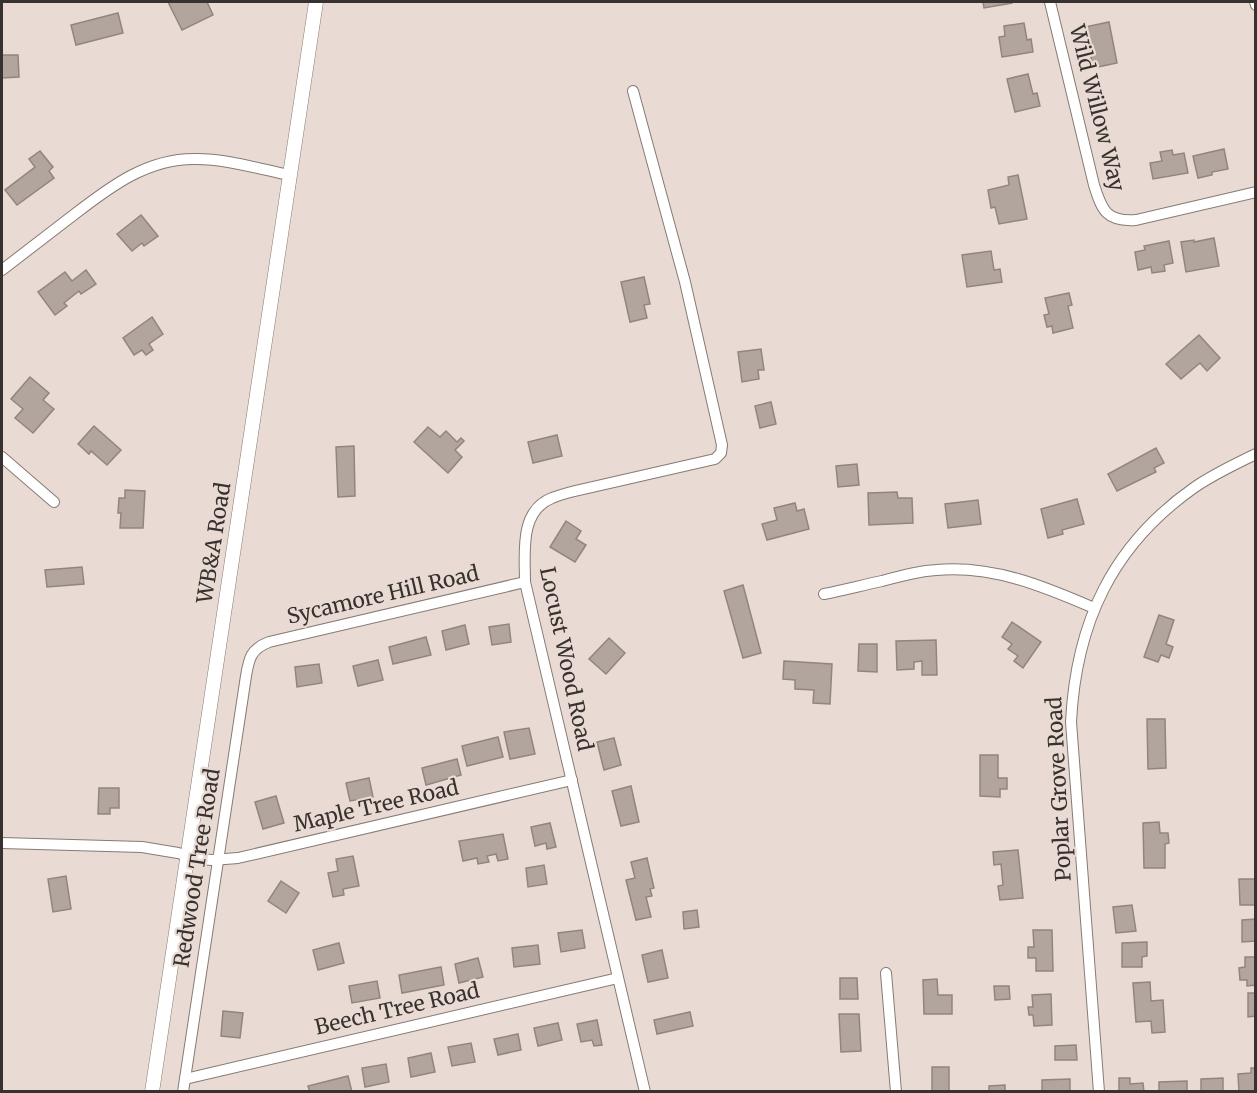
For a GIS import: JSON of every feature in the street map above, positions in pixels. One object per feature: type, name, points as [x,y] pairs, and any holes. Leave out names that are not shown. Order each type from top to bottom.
[{"type":"street","name":"WB&A Road","points":[[152,1092],[316,2]]},
{"type":"street","name":"Wild Willow Way","points":[[1050,2],[1094,185],[1106,213],[1124,221],[1136,220],[1256,192]]},
{"type":"street","name":"Locust Wood Road","points":[[633,90],[685,282],[722,446],[721,453],[715,459],[575,491],[541,504],[533,512],[528,525],[525,544],[525,582],[645,1092]]},
{"type":"street","points":[[2,270],[101,194],[138,172],[156,165],[175,160],[196,159],[227,162],[290,175]]},
{"type":"street","name":"Poplar Grove Road","points":[[1099,1092],[1071,723],[1075,676],[1082,644],[1102,591],[1116,568],[1146,530],[1196,486],[1256,454]]},
{"type":"street","points":[[2,457],[54,502]]},
{"type":"street","points":[[824,594],[934,570],[984,570],[1028,581],[1094,608]]},
{"type":"street","name":"Sycamore Hill Road","points":[[253,652],[260,645],[269,642],[525,582]]},
{"type":"street","name":"Redwood Tree Road","points":[[183,1092],[248,662],[253,652]]},
{"type":"street","name":"Maple Tree Road","points":[[2,843],[142,847],[198,859],[238,858],[572,780]]},
{"type":"street","points":[[886,973],[896,1092]]},
{"type":"street","name":"Beech Tree Road","points":[[185,1079],[618,978]]},
{"type":"building","points":[[168,2],[207,2],[213,15],[182,30]]},
{"type":"building","points":[[983,2],[1012,2],[1012,3],[984,8]]},
{"type":"building","points":[[118,13],[123,33],[76,45],[71,25]]},
{"type":"building","points":[[1109,22],[1117,63],[1093,68],[1085,27]]},
{"type":"building","points":[[1024,23],[1027,40],[1031,39],[1033,52],[1002,57],[999,37],[1005,36],[1004,26]]},
{"type":"building","points":[[2,55],[18,55],[19,77],[2,78]]},
{"type":"building","points":[[1028,74],[1033,94],[1037,93],[1040,106],[1015,112],[1007,79]]},
{"type":"building","points":[[1224,149],[1228,169],[1198,178],[1193,156]]},
{"type":"building","points":[[1172,150],[1173,155],[1184,153],[1188,173],[1153,179],[1150,163],[1162,161],[1160,152]]},
{"type":"building","points":[[40,151],[53,167],[49,171],[54,178],[17,205],[5,190],[35,167],[29,159]]},
{"type":"building","points":[[1018,175],[1027,219],[999,224],[995,207],[991,208],[988,190],[1009,185],[1008,177]]},
{"type":"building","points":[[141,215],[158,236],[144,246],[142,243],[132,251],[117,234]]},
{"type":"building","points":[[1214,238],[1219,266],[1186,272],[1181,242]]},
{"type":"building","points":[[1169,241],[1173,263],[1164,265],[1165,271],[1152,273],[1151,267],[1138,270],[1135,252],[1145,250],[1144,246]]},
{"type":"building","points":[[991,251],[994,270],[1000,269],[1002,282],[967,287],[962,255]]},
{"type":"building","points":[[86,270],[96,284],[81,294],[79,291],[64,303],[67,306],[55,315],[38,292],[65,272],[72,281]]},
{"type":"building","points":[[644,277],[650,304],[644,305],[647,318],[630,322],[621,282]]},
{"type":"building","points":[[1069,293],[1072,305],[1068,306],[1073,328],[1053,333],[1052,326],[1047,327],[1044,315],[1049,314],[1045,298]]},
{"type":"building","points":[[152,317],[163,334],[149,344],[153,350],[146,355],[142,350],[134,355],[123,338]]},
{"type":"building","points":[[1199,335],[1220,358],[1207,371],[1200,363],[1181,379],[1166,364]]},
{"type":"building","points":[[761,349],[764,370],[758,370],[759,379],[742,382],[738,352]]},
{"type":"building","points":[[30,377],[49,393],[43,400],[54,409],[33,433],[15,418],[23,409],[11,399]]},
{"type":"building","points":[[771,402],[776,424],[760,428],[755,406]]},
{"type":"building","points":[[94,426],[121,450],[107,465],[91,451],[89,454],[78,444]]},
{"type":"building","points":[[428,427],[440,437],[446,431],[457,442],[461,438],[464,441],[455,450],[462,457],[448,473],[414,442]]},
{"type":"building","points":[[557,435],[562,456],[533,463],[528,442]]},
{"type":"building","points":[[354,446],[355,496],[338,497],[336,447]]},
{"type":"building","points":[[1156,448],[1164,463],[1154,468],[1156,472],[1117,491],[1108,474]]},
{"type":"building","points":[[857,464],[859,485],[838,487],[836,466]]},
{"type":"building","points":[[125,490],[145,491],[143,528],[120,528],[119,498],[125,498]]},
{"type":"building","points":[[897,492],[898,498],[912,498],[913,523],[869,525],[868,493]]},
{"type":"building","points":[[1077,499],[1084,524],[1062,530],[1063,534],[1048,538],[1041,509]]},
{"type":"building","points":[[978,500],[981,524],[948,528],[945,504]]},
{"type":"building","points":[[795,503],[797,511],[804,509],[809,529],[767,540],[762,524],[777,520],[774,508]]},
{"type":"building","points":[[566,521],[581,531],[576,539],[586,545],[575,562],[550,547]]},
{"type":"building","points":[[82,567],[84,584],[47,587],[45,570]]},
{"type":"building","points":[[743,585],[761,653],[743,658],[724,591]]},
{"type":"building","points":[[1159,615],[1174,620],[1166,644],[1173,647],[1169,658],[1161,655],[1158,662],[1144,657]]},
{"type":"building","points":[[1012,622],[1041,642],[1023,668],[1014,661],[1018,656],[1008,649],[1012,644],[1002,637]]},
{"type":"building","points":[[509,624],[511,642],[492,645],[489,627]]},
{"type":"building","points":[[465,625],[469,644],[446,650],[442,631]]},
{"type":"building","points":[[426,637],[431,655],[393,664],[389,647]]},
{"type":"building","points":[[609,638],[625,653],[606,674],[589,659]]},
{"type":"building","points":[[936,640],[937,675],[922,675],[922,661],[914,662],[914,669],[897,670],[896,641]]},
{"type":"building","points":[[859,644],[877,644],[877,672],[858,671]]},
{"type":"building","points":[[378,660],[383,680],[358,686],[353,666]]},
{"type":"building","points":[[784,661],[832,664],[830,704],[813,703],[814,690],[795,689],[795,680],[783,679]]},
{"type":"building","points":[[319,664],[322,683],[297,687],[295,667]]},
{"type":"building","points":[[1147,719],[1165,719],[1166,768],[1148,769]]},
{"type":"building","points":[[529,728],[535,754],[510,759],[504,732]]},
{"type":"building","points":[[498,737],[503,757],[467,766],[462,746]]},
{"type":"building","points":[[614,738],[621,765],[604,770],[597,742]]},
{"type":"building","points":[[980,755],[998,755],[998,778],[1007,778],[1007,789],[1000,789],[1000,797],[980,796]]},
{"type":"building","points":[[457,759],[461,775],[426,785],[422,768]]},
{"type":"building","points":[[369,778],[373,797],[350,801],[346,783]]},
{"type":"building","points":[[631,786],[639,822],[621,826],[612,791]]},
{"type":"building","points":[[99,788],[119,788],[119,808],[110,808],[110,814],[98,814]]},
{"type":"building","points":[[276,796],[284,823],[263,829],[255,802]]},
{"type":"building","points":[[1159,822],[1160,833],[1168,833],[1169,843],[1165,844],[1165,868],[1144,868],[1143,823]]},
{"type":"building","points":[[550,823],[556,847],[547,849],[546,843],[535,846],[531,827]]},
{"type":"building","points":[[503,834],[508,859],[498,861],[496,854],[487,856],[489,862],[478,864],[477,858],[463,861],[459,841]]},
{"type":"building","points":[[1018,850],[1023,898],[1000,900],[998,886],[1003,885],[1001,864],[994,865],[993,852]]},
{"type":"building","points":[[353,856],[359,886],[343,889],[344,895],[333,897],[328,873],[338,871],[336,859]]},
{"type":"building","points":[[647,858],[654,888],[650,889],[652,896],[646,897],[651,917],[636,920],[626,880],[635,878],[631,862]]},
{"type":"building","points":[[544,865],[547,884],[528,887],[526,868]]},
{"type":"building","points":[[66,876],[71,909],[53,912],[48,879]]},
{"type":"building","points":[[1239,879],[1255,879],[1256,905],[1240,905]]},
{"type":"building","points":[[281,881],[299,893],[286,913],[268,901]]},
{"type":"building","points":[[1132,905],[1136,931],[1116,933],[1113,907]]},
{"type":"building","points":[[697,910],[699,927],[684,929],[683,912]]},
{"type":"building","points":[[1256,919],[1256,941],[1242,942],[1242,920]]},
{"type":"building","points":[[582,930],[585,948],[561,952],[558,933]]},
{"type":"building","points":[[1033,930],[1052,930],[1053,971],[1036,971],[1036,958],[1028,958],[1028,947],[1034,947]]},
{"type":"building","points":[[1147,942],[1147,956],[1142,957],[1142,967],[1122,967],[1122,943]]},
{"type":"building","points":[[339,943],[344,963],[318,970],[313,950]]},
{"type":"building","points":[[538,945],[540,964],[514,967],[512,948]]},
{"type":"building","points":[[662,950],[668,978],[648,982],[642,955]]},
{"type":"building","points":[[1245,957],[1256,957],[1256,985],[1247,986],[1247,980],[1240,980],[1239,968],[1245,967]]},
{"type":"building","points":[[478,958],[483,977],[459,983],[455,964]]},
{"type":"building","points":[[441,967],[444,985],[402,993],[399,975]]},
{"type":"building","points":[[840,978],[857,978],[858,999],[840,999]]},
{"type":"building","points":[[937,979],[938,995],[952,995],[952,1014],[924,1014],[923,980]]},
{"type":"building","points":[[377,981],[380,998],[352,1003],[349,986]]},
{"type":"building","points":[[1150,982],[1151,1001],[1163,1000],[1165,1032],[1152,1033],[1151,1021],[1136,1022],[1133,983]]},
{"type":"building","points":[[994,986],[1009,986],[1010,999],[995,1000]]},
{"type":"building","points":[[1248,993],[1256,993],[1256,1016],[1248,1017]]},
{"type":"building","points":[[1051,994],[1052,1025],[1034,1026],[1033,1015],[1029,1015],[1028,1007],[1033,1007],[1032,995]]},
{"type":"building","points":[[223,1011],[243,1013],[240,1038],[221,1036]]},
{"type":"building","points":[[690,1012],[693,1026],[657,1034],[654,1020]]},
{"type":"building","points":[[839,1014],[859,1014],[861,1051],[841,1052]]},
{"type":"building","points":[[597,1020],[602,1045],[594,1046],[592,1040],[581,1042],[577,1024]]},
{"type":"building","points":[[558,1023],[562,1040],[538,1046],[534,1028]]},
{"type":"building","points":[[518,1034],[521,1050],[498,1055],[494,1039]]},
{"type":"building","points":[[471,1043],[475,1062],[452,1066],[448,1047]]},
{"type":"building","points":[[1076,1045],[1077,1060],[1055,1060],[1055,1046]]},
{"type":"building","points":[[431,1053],[435,1072],[411,1077],[408,1058]]},
{"type":"building","points":[[386,1064],[389,1082],[365,1087],[362,1068]]},
{"type":"building","points":[[932,1067],[949,1067],[949,1092],[932,1092]]},
{"type":"building","points":[[1251,1068],[1256,1068],[1256,1092],[1239,1092],[1238,1074],[1251,1073]]},
{"type":"building","points":[[348,1076],[352,1092],[310,1092],[308,1086]]},
{"type":"building","points":[[1119,1078],[1130,1078],[1130,1084],[1143,1083],[1144,1092],[1119,1092]]},
{"type":"building","points":[[1223,1078],[1223,1092],[1201,1092],[1201,1079]]},
{"type":"building","points":[[1070,1079],[1070,1092],[1042,1092],[1042,1080]]},
{"type":"building","points":[[1187,1081],[1187,1092],[1159,1092],[1159,1082]]},
{"type":"building","points":[[1005,1085],[1005,1091],[1017,1092],[989,1092],[989,1086]]}]
